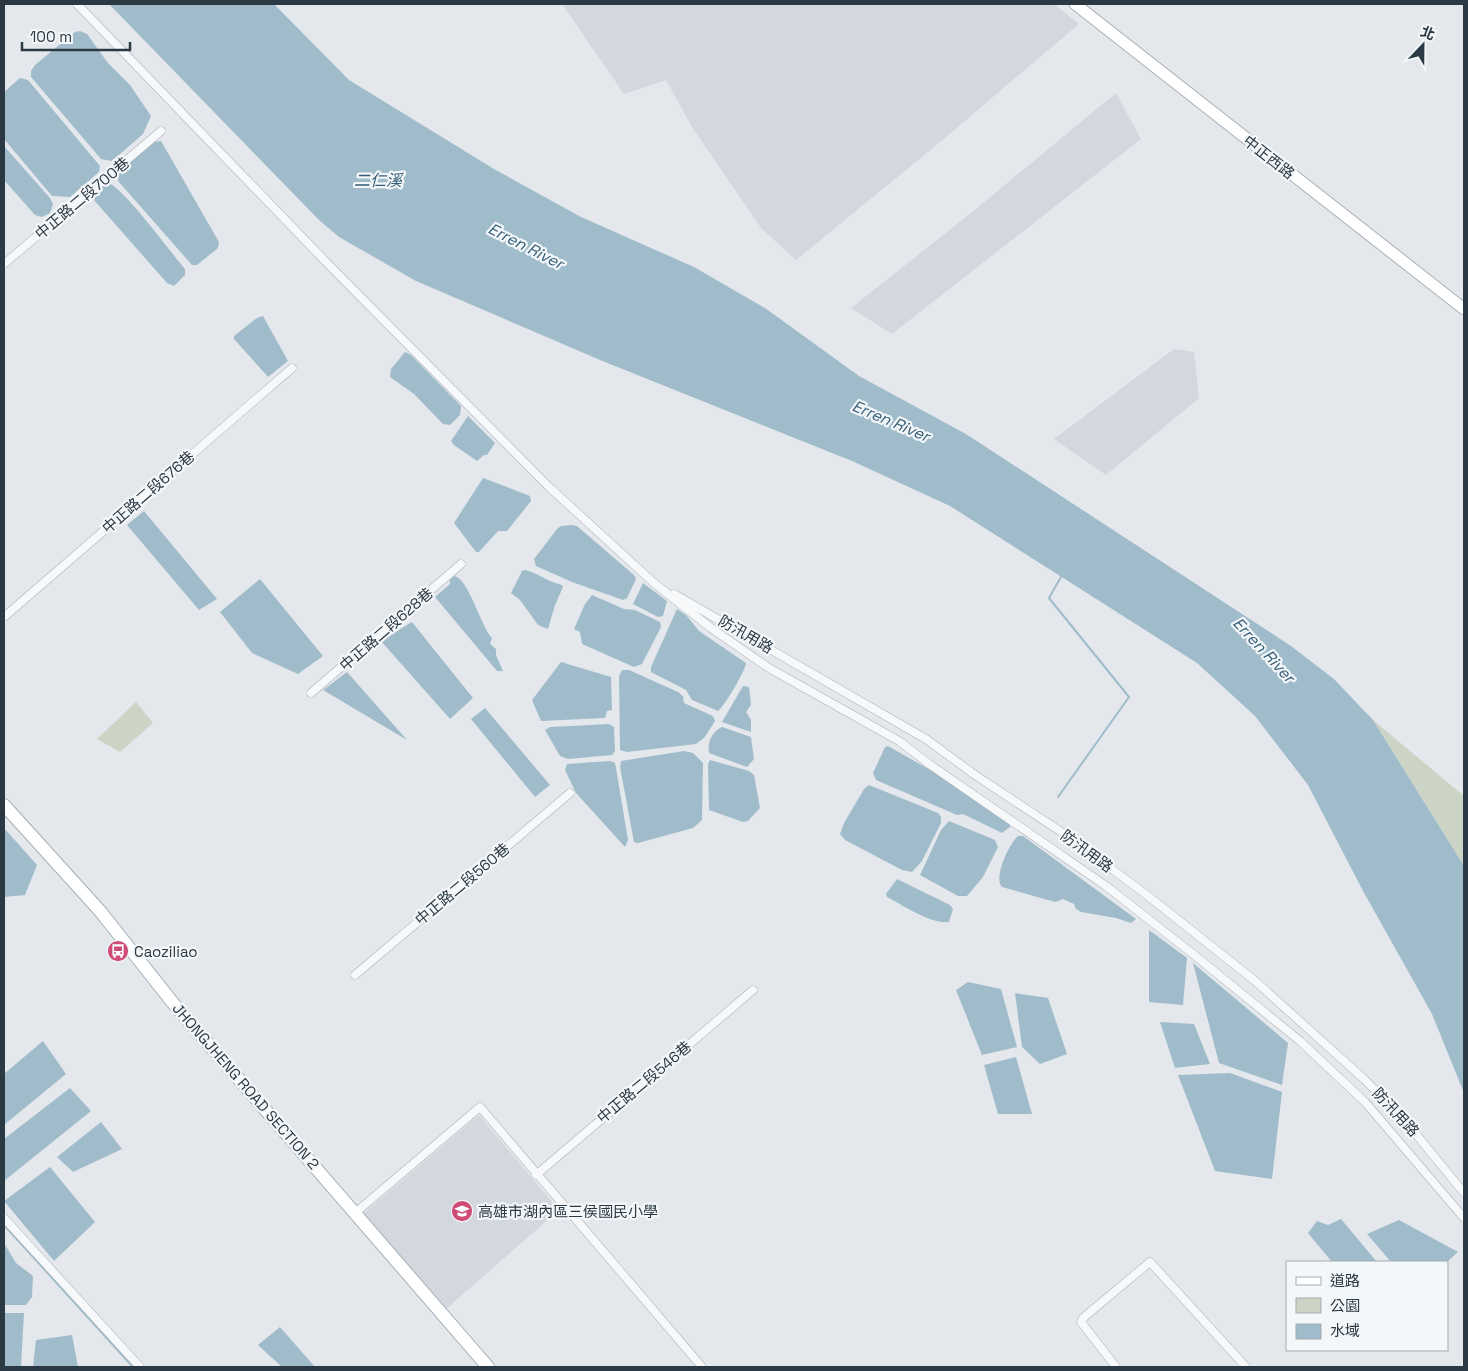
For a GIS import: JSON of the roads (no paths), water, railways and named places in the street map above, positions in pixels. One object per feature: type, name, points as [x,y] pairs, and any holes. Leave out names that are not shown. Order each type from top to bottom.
[{"type":"main road","name":"JHONGJHENG ROAD SECTION 2","points":[[4,805],[100,911],[173,1003],[488,1367]]},
{"type":"street","points":[[77,4],[328,264],[541,479],[654,583],[711,628],[769,668],[899,741],[929,764],[1106,886],[1193,954],[1300,1041],[1365,1102],[1464,1218]]},
{"type":"street","name":"中正西路","points":[[1075,4],[1464,309]]},
{"type":"street","name":"中正路二段700巷","points":[[4,264],[161,131]]},
{"type":"street","name":"中正路二段676巷","points":[[4,617],[292,368]]},
{"type":"street","name":"中正路二段628巷","points":[[311,693],[461,564]]},
{"type":"street","name":"防汛用路","points":[[654,583],[926,739],[975,775],[1069,837],[1140,890],[1254,980],[1343,1059],[1402,1116],[1464,1192]]},
{"type":"street","name":"中正路二段560巷","points":[[354,976],[570,792]]},
{"type":"street","name":"中正路二段546巷","points":[[536,1175],[753,990]]},
{"type":"street","points":[[355,1213],[480,1108],[702,1367]]},
{"type":"street","points":[[4,1218],[140,1367]]},
{"type":"street","points":[[1116,1367],[1081,1322],[1083,1318],[1150,1262],[1246,1367]]},
{"type":"water","name":"二仁溪","points":[[109,4],[274,4],[349,80],[494,169],[581,217],[694,267],[765,308],[859,376],[966,434],[1291,646],[1334,679],[1373,720],[1464,866],[1464,1093],[1432,1014],[1363,891],[1308,785],[1255,716],[1197,663],[950,506],[852,461],[600,360],[416,281],[339,237],[319,220]]},
{"type":"water","points":[[80,31],[87,34],[108,63],[130,85],[151,116],[143,134],[112,161],[101,159],[31,77],[31,71],[35,65],[75,32]]},
{"type":"water","points":[[20,78],[28,80],[100,166],[99,172],[70,197],[52,196],[4,139],[4,92]]},
{"type":"water","points":[[161,141],[219,242],[218,248],[197,265],[192,265],[118,181],[119,171],[153,142]]},
{"type":"water","points":[[4,146],[50,198],[53,204],[50,213],[42,217],[35,215],[4,180]]},
{"type":"water","points":[[108,183],[115,187],[135,208],[185,269],[185,275],[174,286],[167,283],[93,199],[93,193]]},
{"type":"water","points":[[263,316],[288,361],[268,377],[234,339],[234,336],[257,318]]},
{"type":"water","points":[[405,352],[411,355],[461,406],[460,415],[450,425],[443,424],[414,394],[390,377],[391,369]]},
{"type":"water","points":[[468,416],[495,443],[487,455],[484,455],[477,461],[451,441]]},
{"type":"water","points":[[483,478],[530,496],[531,501],[507,531],[498,531],[479,552],[476,552],[454,523]]},
{"type":"water","points":[[144,511],[217,599],[199,610],[127,525]]},
{"type":"water","points":[[561,526],[577,526],[635,576],[636,579],[627,598],[623,600],[572,582],[536,566],[534,559],[557,529]]},
{"type":"water","points":[[525,570],[563,587],[548,629],[538,625],[520,600],[511,593],[522,571]]},
{"type":"water","points":[[454,576],[459,578],[469,593],[483,624],[492,638],[490,644],[496,649],[496,655],[503,671],[497,671],[435,597],[450,584],[450,580]]},
{"type":"water","points":[[260,579],[323,656],[298,674],[252,653],[220,612]]},
{"type":"water","points":[[643,583],[667,601],[663,616],[658,617],[633,604]]},
{"type":"water","points":[[592,595],[624,609],[635,610],[660,622],[661,627],[642,664],[634,667],[582,644],[580,632],[574,629],[585,604]]},
{"type":"water","points":[[677,609],[686,615],[699,631],[746,663],[735,687],[718,711],[692,700],[686,690],[651,672],[651,667]]},
{"type":"water","points":[[412,622],[473,698],[450,719],[381,641]]},
{"type":"water","points":[[561,662],[611,677],[612,710],[607,711],[605,718],[541,721],[532,700]]},
{"type":"water","points":[[622,670],[629,670],[678,692],[683,696],[684,703],[713,716],[715,721],[704,738],[696,744],[627,752],[620,750],[619,676]]},
{"type":"water","points":[[347,672],[407,740],[323,690]]},
{"type":"water","points":[[743,686],[749,687],[751,705],[746,712],[751,720],[751,732],[722,722]]},
{"type":"water","points":[[485,708],[550,785],[535,797],[471,719]]},
{"type":"water","points":[[609,724],[614,727],[615,751],[612,755],[568,759],[560,756],[545,730],[550,727]]},
{"type":"water","points":[[722,727],[751,737],[754,759],[747,767],[709,753],[711,738]]},
{"type":"water","points":[[888,746],[946,779],[1010,823],[1010,827],[1002,833],[963,814],[957,815],[876,780],[873,773],[885,747]]},
{"type":"water","points":[[684,751],[693,753],[703,763],[702,820],[693,828],[638,843],[634,842],[620,767],[621,761]]},
{"type":"water","points":[[710,760],[749,771],[754,775],[760,808],[748,821],[743,822],[709,810],[708,764]]},
{"type":"water","points":[[610,761],[615,763],[616,768],[628,840],[625,847],[576,793],[565,770],[567,764]]},
{"type":"water","points":[[869,785],[938,813],[941,817],[941,823],[922,861],[912,872],[902,870],[845,840],[840,834],[844,823],[864,789]]},
{"type":"water","points":[[949,821],[995,840],[998,847],[983,877],[967,896],[958,896],[920,875],[941,830]]},
{"type":"water","points":[[4,828],[37,865],[25,895],[4,897]]},
{"type":"water","points":[[1018,836],[1023,836],[1136,919],[1131,923],[1116,918],[1081,912],[1076,909],[1074,904],[1063,899],[1055,902],[1002,887],[999,876],[1003,861]]},
{"type":"water","points":[[897,879],[950,905],[953,909],[949,922],[926,918],[887,897],[886,894]]},
{"type":"water","points":[[1149,930],[1187,958],[1183,1005],[1149,1002]]},
{"type":"water","points":[[1193,963],[1288,1043],[1282,1085],[1219,1063]]},
{"type":"water","points":[[968,982],[1001,989],[1017,1047],[982,1055],[956,990]]},
{"type":"water","points":[[1015,993],[1048,998],[1067,1054],[1040,1064],[1022,1047]]},
{"type":"water","points":[[1160,1022],[1194,1024],[1210,1064],[1175,1068]]},
{"type":"water","points":[[43,1041],[66,1074],[4,1125],[4,1074]]},
{"type":"water","points":[[1016,1057],[1032,1114],[998,1114],[984,1065]]},
{"type":"water","points":[[1230,1073],[1282,1092],[1272,1179],[1215,1171],[1178,1075]]},
{"type":"water","points":[[70,1088],[91,1111],[4,1181],[4,1139]]},
{"type":"water","points":[[101,1122],[122,1149],[73,1172],[57,1157]]},
{"type":"water","points":[[50,1167],[95,1222],[54,1261],[4,1201]]},
{"type":"water","points":[[1341,1219],[1376,1261],[1331,1261],[1308,1233],[1317,1221],[1328,1225]]},
{"type":"water","points":[[1399,1220],[1458,1252],[1448,1261],[1390,1261],[1367,1234]]},
{"type":"water","points":[[4,1243],[16,1263],[33,1276],[32,1297],[26,1305],[4,1305]]},
{"type":"water","points":[[4,1313],[24,1313],[21,1367],[4,1367]]},
{"type":"water","points":[[280,1327],[315,1367],[282,1367],[258,1345]]},
{"type":"water","points":[[72,1335],[78,1367],[33,1367],[36,1340]]},
{"type":"waterway","points":[[1058,797],[1129,697],[1049,598],[1062,575]]},
{"type":"waterway","points":[[4,1225],[133,1367]]},
{"type":"place","name":"Caoziliao","points":[[118,951]]},
{"type":"place","name":"高雄市湖內區三侯國民小學","points":[[462,1211]]},
{"type":"water label","name":"Erren River","points":[[526,246]]},
{"type":"water label","name":"Erren River","points":[[891,421]]},
{"type":"water label","name":"Erren River","points":[[1264,650]]}]
